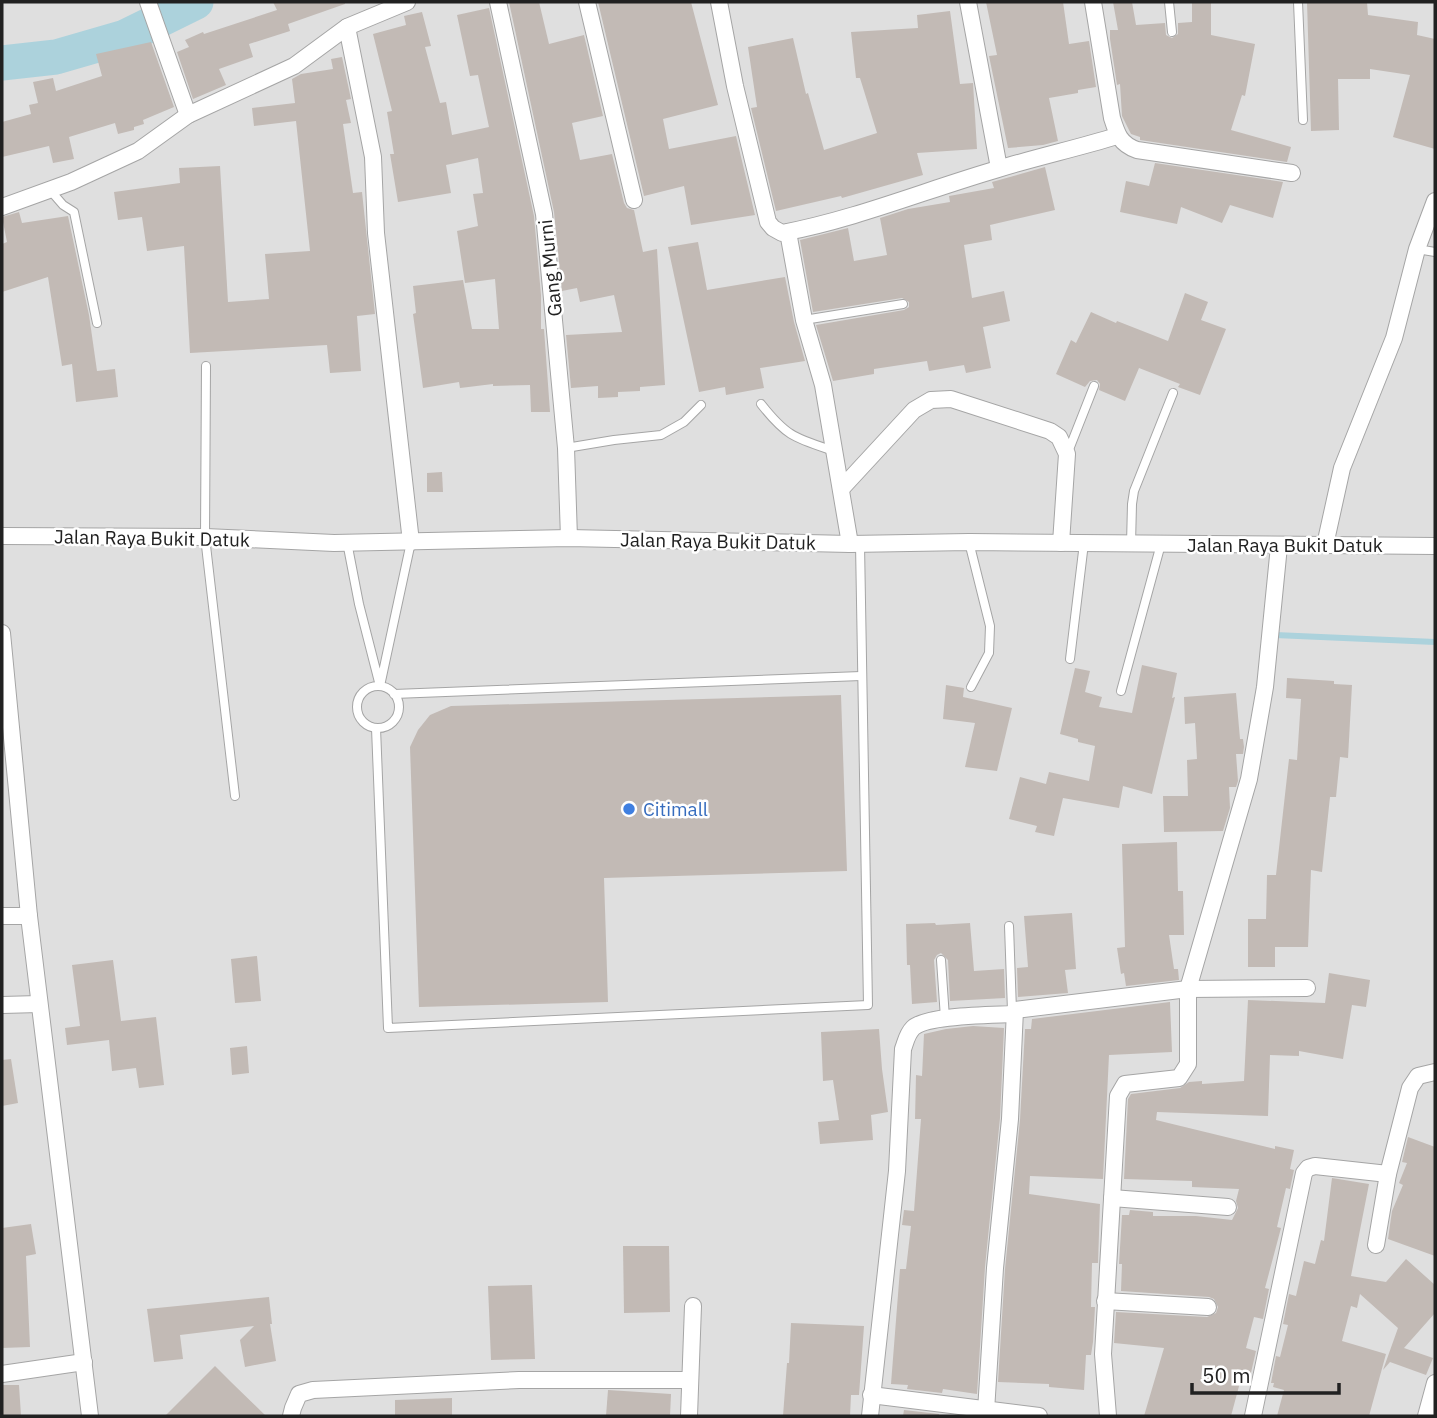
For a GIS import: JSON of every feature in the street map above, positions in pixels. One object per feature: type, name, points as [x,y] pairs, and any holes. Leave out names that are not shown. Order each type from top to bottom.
[{"type":"street","points":[[148,2],[188,114]]},
{"type":"street","points":[[2,207],[50,190],[138,151],[188,114],[294,66],[347,27],[407,2]]},
{"type":"street","name":"Gang Murni","points":[[498,2],[544,214],[566,448],[569,538]]},
{"type":"street","points":[[587,2],[634,200]]},
{"type":"street","points":[[719,2],[735,86],[768,222],[777,231],[788,232],[883,207],[999,169],[1117,136]]},
{"type":"street","points":[[968,2],[999,169]]},
{"type":"street","points":[[1093,2],[1117,136],[1125,144],[1137,150],[1292,173]]},
{"type":"street","points":[[347,27],[373,158],[376,233],[411,542]]},
{"type":"street","points":[[1325,545],[1342,468],[1394,338],[1417,249],[1435,201]]},
{"type":"street","points":[[788,232],[804,320],[823,385],[841,489],[855,544]]},
{"type":"street","points":[[841,489],[914,410],[922,404],[941,398],[951,399],[1050,431],[1059,437],[1067,454],[1060,543]]},
{"type":"street","name":"Jalan Raya Bukit Datuk","points":[[2,536],[205,537],[347,542],[569,538],[855,544],[969,542],[1435,546]]},
{"type":"street","points":[[1108,1416],[1102,1354],[1119,1091],[1125,1084],[1175,1079],[1183,1074],[1188,1064],[1188,989],[1249,779],[1265,687],[1279,545]]},
{"type":"street","points":[[2,633],[29,916],[90,1416]]},
{"type":"street","points":[[2,916],[29,916]]},
{"type":"street","points":[[870,1416],[897,1171],[903,1049],[916,1026],[946,1018],[1188,989],[1307,988]]},
{"type":"street","points":[[2,1005],[39,1004]]},
{"type":"street","points":[[986,1411],[995,1268],[1010,1119],[1013,1012]]},
{"type":"street","points":[[1376,1245],[1388,1174],[1410,1088],[1418,1076],[1435,1072]]},
{"type":"street","points":[[1253,1416],[1304,1173],[1315,1166],[1388,1174]]},
{"type":"street","points":[[1112,1198],[1228,1207]]},
{"type":"street","points":[[1105,1301],[1208,1307]]},
{"type":"street","points":[[689,1416],[693,1306]]},
{"type":"street","points":[[2,1374],[84,1362]]},
{"type":"street","points":[[291,1416],[299,1394],[313,1390],[519,1380],[690,1380]]},
{"type":"street","points":[[1426,1416],[1435,1383]]},
{"type":"street","points":[[871,1395],[1040,1416]]},
{"type":"lane","points":[[1169,2],[1172,32]]},
{"type":"lane","points":[[1298,2],[1303,120]]},
{"type":"lane","points":[[50,190],[63,205],[74,212],[97,323]]},
{"type":"lane","points":[[1417,249],[1435,253]]},
{"type":"lane","points":[[804,320],[903,304]]},
{"type":"lane","points":[[206,366],[205,537],[235,796]]},
{"type":"lane","points":[[1067,454],[1094,386]]},
{"type":"lane","points":[[1131,544],[1134,491],[1173,393]]},
{"type":"lane","points":[[761,404],[780,428],[800,440],[834,451]]},
{"type":"lane","points":[[566,448],[661,435],[684,422],[701,405]]},
{"type":"lane","points":[[347,542],[359,604],[380,686],[394,694],[861,676]]},
{"type":"lane","points":[[380,686],[411,542]]},
{"type":"lane","points":[[969,542],[990,626],[989,653],[971,687]]},
{"type":"lane","points":[[1070,659],[1084,543]]},
{"type":"lane","points":[[376,728],[387,1028],[868,1005],[861,676],[855,544]]},
{"type":"lane","points":[[1121,691],[1161,544]]},
{"type":"lane","points":[[380,686],[362,692],[357,703],[363,722],[376,728],[395,719],[399,705],[394,694]]},
{"type":"lane","points":[[1009,926],[1013,1012]]},
{"type":"lane","points":[[941,960],[946,1018]]},
{"type":"shaded area","points":[[2,2],[1435,2],[1435,1416],[2,1416]]},
{"type":"building","points":[[273,2],[345,4],[288,24],[290,31],[249,44],[253,57],[219,69],[226,85],[193,99],[177,52],[189,47],[185,40],[277,10]]},
{"type":"building","points":[[509,2],[539,2],[549,44],[584,35],[603,116],[572,123],[580,160],[612,154],[624,203],[627,208],[634,210],[643,252],[657,249],[665,385],[640,387],[640,391],[618,392],[618,397],[598,398],[598,386],[571,388],[566,335],[622,332],[614,295],[580,302],[577,288],[562,291],[554,212]]},
{"type":"building","points":[[598,2],[691,2],[718,105],[663,119],[669,149],[736,136],[755,215],[691,225],[684,186],[644,196]]},
{"type":"building","points":[[986,2],[1063,2],[1069,44],[1089,41],[1096,87],[1049,98],[1058,141],[1008,148],[989,56],[997,55]]},
{"type":"building","points":[[1113,2],[1132,2],[1136,25],[1165,23],[1166,35],[1172,38],[1178,34],[1178,23],[1192,22],[1192,2],[1211,2],[1211,35],[1255,44],[1245,96],[1242,95],[1231,130],[1291,147],[1287,162],[1140,140],[1140,137],[1131,134],[1122,116],[1120,84],[1117,85],[1110,39],[1110,30],[1118,30]]},
{"type":"building","points":[[1307,2],[1367,2],[1368,15],[1418,22],[1417,35],[1435,39],[1435,149],[1393,137],[1410,75],[1370,69],[1370,79],[1338,79],[1339,130],[1311,131]]},
{"type":"building","points":[[489,8],[534,216],[541,295],[541,329],[544,329],[550,412],[531,412],[530,385],[493,384],[460,388],[459,382],[423,388],[413,314],[416,313],[413,286],[463,280],[472,329],[499,329],[495,279],[465,283],[457,231],[478,226],[473,194],[483,193],[478,158],[446,165],[451,193],[398,202],[390,154],[394,154],[387,112],[392,111],[373,34],[406,25],[404,16],[422,12],[431,46],[425,47],[440,103],[446,102],[452,135],[489,127],[478,75],[470,76],[457,15]]},
{"type":"building","points":[[950,11],[960,84],[973,83],[977,149],[917,153],[923,175],[842,198],[841,196],[776,211],[751,108],[757,107],[748,47],[793,38],[806,94],[808,93],[824,150],[877,133],[860,78],[856,78],[851,32],[918,28],[917,15]]},
{"type":"building","points":[[151,42],[174,107],[143,120],[144,124],[134,127],[134,130],[118,134],[115,123],[69,137],[74,159],[53,163],[49,146],[2,157],[2,122],[31,114],[29,105],[38,103],[33,82],[53,78],[56,91],[102,76],[96,54]]},
{"type":"building","points":[[342,57],[351,99],[346,100],[351,123],[343,124],[353,193],[362,192],[375,314],[357,316],[361,371],[330,373],[327,345],[190,353],[184,246],[147,251],[142,217],[118,220],[114,192],[180,183],[179,168],[220,166],[228,302],[269,299],[265,254],[310,251],[296,121],[254,126],[252,108],[295,103],[292,79],[301,74],[333,69],[331,59]]},
{"type":"building","points":[[1155,163],[1283,182],[1273,218],[1230,205],[1222,223],[1181,207],[1177,224],[1120,212],[1126,181],[1149,186]]},
{"type":"building","points":[[1045,167],[1055,210],[990,225],[992,240],[964,245],[972,298],[1004,291],[1010,321],[983,327],[991,368],[966,373],[964,365],[929,371],[927,361],[874,369],[874,374],[833,381],[816,325],[904,310],[909,307],[909,302],[902,298],[813,312],[800,240],[848,228],[854,261],[887,255],[880,218],[908,209],[950,202],[949,196],[994,188],[992,182]]},
{"type":"building","points":[[19,212],[22,223],[68,216],[89,315],[97,371],[115,369],[118,397],[76,402],[72,364],[62,366],[48,277],[2,292],[2,244],[7,242],[2,217]]},
{"type":"building","points":[[698,242],[707,290],[785,277],[805,361],[760,368],[764,388],[726,395],[725,387],[699,392],[668,247]]},
{"type":"building","points":[[1185,293],[1208,302],[1201,320],[1226,329],[1200,395],[1139,368],[1125,401],[1099,390],[1100,384],[1097,380],[1090,381],[1085,387],[1056,374],[1071,340],[1076,343],[1091,312],[1168,341]]},
{"type":"building","points":[[442,472],[443,492],[427,492],[427,473]]},
{"type":"building","points":[[1142,665],[1177,673],[1172,698],[1175,697],[1152,794],[1123,786],[1119,808],[1063,798],[1054,836],[1035,832],[1037,826],[1009,819],[1020,777],[1046,784],[1049,772],[1089,781],[1095,746],[1060,734],[1075,668],[1090,671],[1085,692],[1102,697],[1099,707],[1132,713]]},
{"type":"building","points":[[1287,678],[1352,685],[1348,758],[1340,757],[1336,797],[1330,797],[1322,872],[1311,870],[1308,947],[1275,947],[1275,967],[1248,967],[1248,919],[1266,919],[1267,875],[1276,875],[1289,759],[1297,760],[1301,699],[1286,698]]},
{"type":"building","points":[[946,685],[964,688],[963,697],[1012,708],[997,771],[965,767],[975,723],[943,719]]},
{"type":"building","points":[[1236,693],[1240,739],[1243,739],[1244,747],[1243,754],[1236,754],[1238,781],[1236,787],[1229,787],[1230,808],[1223,831],[1164,832],[1163,796],[1188,796],[1187,760],[1197,759],[1195,723],[1185,724],[1184,697]]},
{"type":"building","name":"Citimall","points":[[841,695],[847,871],[604,878],[608,1002],[419,1007],[410,747],[418,730],[430,715],[451,706]]},
{"type":"building","points":[[1177,842],[1178,891],[1183,891],[1184,935],[1169,935],[1174,969],[1178,969],[1179,980],[1126,986],[1117,948],[1125,947],[1122,844]]},
{"type":"building","points":[[1072,913],[1076,969],[1065,970],[1068,993],[1018,997],[1017,968],[1028,967],[1024,916]]},
{"type":"building","points":[[970,923],[974,971],[1004,969],[1005,998],[950,1001],[948,960],[941,953],[934,960],[937,1002],[912,1004],[906,924]]},
{"type":"building","points":[[257,956],[261,1001],[235,1003],[231,959]]},
{"type":"building","points":[[113,960],[121,1021],[156,1017],[164,1085],[139,1088],[136,1068],[112,1071],[109,1040],[67,1045],[65,1028],[80,1026],[72,965]]},
{"type":"building","points":[[1329,973],[1370,980],[1366,1007],[1352,1005],[1343,1059],[1299,1051],[1299,1056],[1270,1055],[1268,1116],[1157,1112],[1156,1120],[1275,1149],[1275,1146],[1294,1150],[1290,1169],[1294,1170],[1290,1189],[1286,1188],[1277,1227],[1281,1228],[1265,1288],[1269,1289],[1263,1319],[1254,1317],[1246,1348],[1256,1351],[1250,1377],[1242,1375],[1231,1416],[1144,1416],[1164,1348],[1114,1343],[1116,1312],[1207,1317],[1216,1313],[1218,1307],[1214,1299],[1209,1297],[1121,1291],[1122,1264],[1119,1264],[1122,1215],[1129,1215],[1130,1210],[1153,1212],[1153,1216],[1196,1216],[1232,1220],[1238,1208],[1236,1201],[1239,1189],[1192,1187],[1192,1181],[1124,1179],[1128,1099],[1131,1094],[1180,1088],[1189,1082],[1202,1081],[1202,1084],[1244,1081],[1248,1000],[1325,1003]]},
{"type":"building","points":[[1170,1002],[1172,1052],[1109,1055],[1103,1179],[1030,1176],[1029,1194],[1100,1204],[1098,1263],[1092,1263],[1091,1307],[1095,1307],[1093,1342],[1091,1355],[1086,1355],[1084,1390],[1049,1387],[1049,1384],[998,1382],[1025,1029],[1031,1029],[1032,1019]]},
{"type":"building","points":[[973,1026],[1004,1028],[1000,1118],[985,1267],[977,1394],[943,1389],[942,1393],[907,1389],[908,1385],[891,1384],[900,1269],[906,1269],[911,1226],[902,1225],[904,1210],[914,1211],[921,1119],[915,1119],[916,1075],[922,1076],[924,1034]]},
{"type":"building","points":[[879,1029],[888,1112],[871,1115],[873,1140],[820,1144],[818,1122],[839,1120],[833,1080],[823,1081],[821,1032]]},
{"type":"building","points":[[247,1046],[249,1073],[232,1075],[230,1048]]},
{"type":"building","points":[[11,1059],[18,1103],[2,1106],[2,1060]]},
{"type":"building","points":[[1408,1137],[1435,1147],[1435,1256],[1388,1239],[1392,1211],[1403,1185],[1399,1183],[1407,1163],[1402,1162]]},
{"type":"building","points":[[1332,1178],[1369,1184],[1351,1276],[1386,1282],[1406,1259],[1435,1285],[1435,1313],[1404,1348],[1433,1358],[1426,1375],[1390,1362],[1383,1370],[1398,1328],[1360,1294],[1357,1308],[1351,1306],[1342,1341],[1386,1354],[1369,1416],[1277,1416],[1284,1390],[1273,1387],[1274,1383],[1271,1383],[1276,1356],[1280,1357],[1288,1325],[1283,1324],[1289,1294],[1296,1296],[1304,1261],[1315,1264],[1321,1240],[1324,1241]]},
{"type":"building","points":[[31,1224],[36,1254],[26,1256],[30,1347],[2,1348],[2,1228]]},
{"type":"building","points":[[623,1246],[669,1246],[670,1312],[624,1313]]},
{"type":"building","points":[[532,1285],[535,1359],[491,1360],[488,1286]]},
{"type":"building","points":[[269,1297],[276,1361],[245,1367],[240,1340],[254,1326],[180,1335],[183,1359],[154,1362],[147,1309]]},
{"type":"building","points":[[791,1323],[864,1326],[859,1395],[851,1395],[850,1416],[783,1416]]},
{"type":"building","points":[[215,1366],[231,1382],[266,1416],[165,1416]]},
{"type":"building","points":[[2,1385],[19,1385],[21,1416],[2,1416]]},
{"type":"building","points":[[608,1390],[671,1394],[670,1416],[606,1416]]},
{"type":"building","points":[[452,1398],[452,1416],[395,1416],[395,1400]]},
{"type":"building","points":[[904,1410],[939,1414],[939,1416],[903,1416]]},
{"type":"waterway","points":[[2,63],[56,57],[125,37],[196,2]]},
{"type":"waterway","points":[[1275,635],[1435,642]]},
{"type":"place","name":"Citimall","points":[[629,809]]}]
